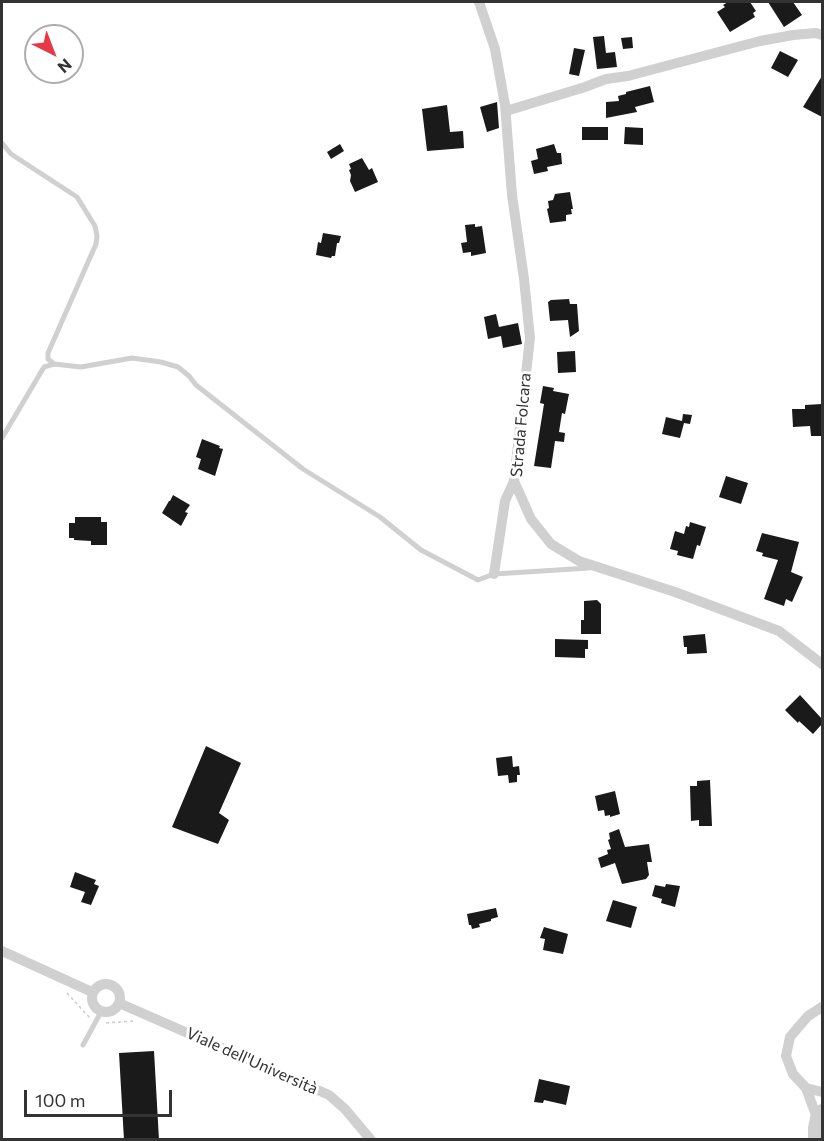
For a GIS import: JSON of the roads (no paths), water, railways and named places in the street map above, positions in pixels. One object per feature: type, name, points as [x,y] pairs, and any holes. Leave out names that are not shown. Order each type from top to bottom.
[{"type":"street","name":"Strada Folcara","points":[[479,2],[495,49],[506,111],[512,195],[530,338],[514,481],[531,519],[551,544],[579,561],[675,592],[779,631],[822,663]]},
{"type":"street","points":[[506,111],[606,79],[628,76],[760,41],[792,35],[816,33],[822,35]]},
{"type":"street","points":[[494,574],[506,501],[514,481]]},
{"type":"street","points":[[2,951],[92,993]]},
{"type":"street","points":[[111,984],[120,994],[119,1003],[112,1011],[101,1017],[94,1006],[92,993],[98,986],[111,984]]},
{"type":"street","name":"Viale dell'Università","points":[[119,1003],[329,1095],[345,1109],[371,1140]]},
{"type":"street","points":[[815,1127],[806,1088],[793,1074],[786,1056],[790,1037],[808,1016],[822,1007]]},
{"type":"street","points":[[806,1088],[822,1092]]},
{"type":"lane","points":[[2,143],[11,153],[77,197],[94,226],[97,236],[96,244],[48,353],[48,359],[54,364]]},
{"type":"lane","points":[[2,438],[44,367],[54,364],[81,368],[132,358],[161,362],[177,367],[189,376],[196,385],[303,469],[380,517],[421,550],[478,580],[494,574],[600,567]]},
{"type":"lane","points":[[83,1045],[101,1017]]}]
